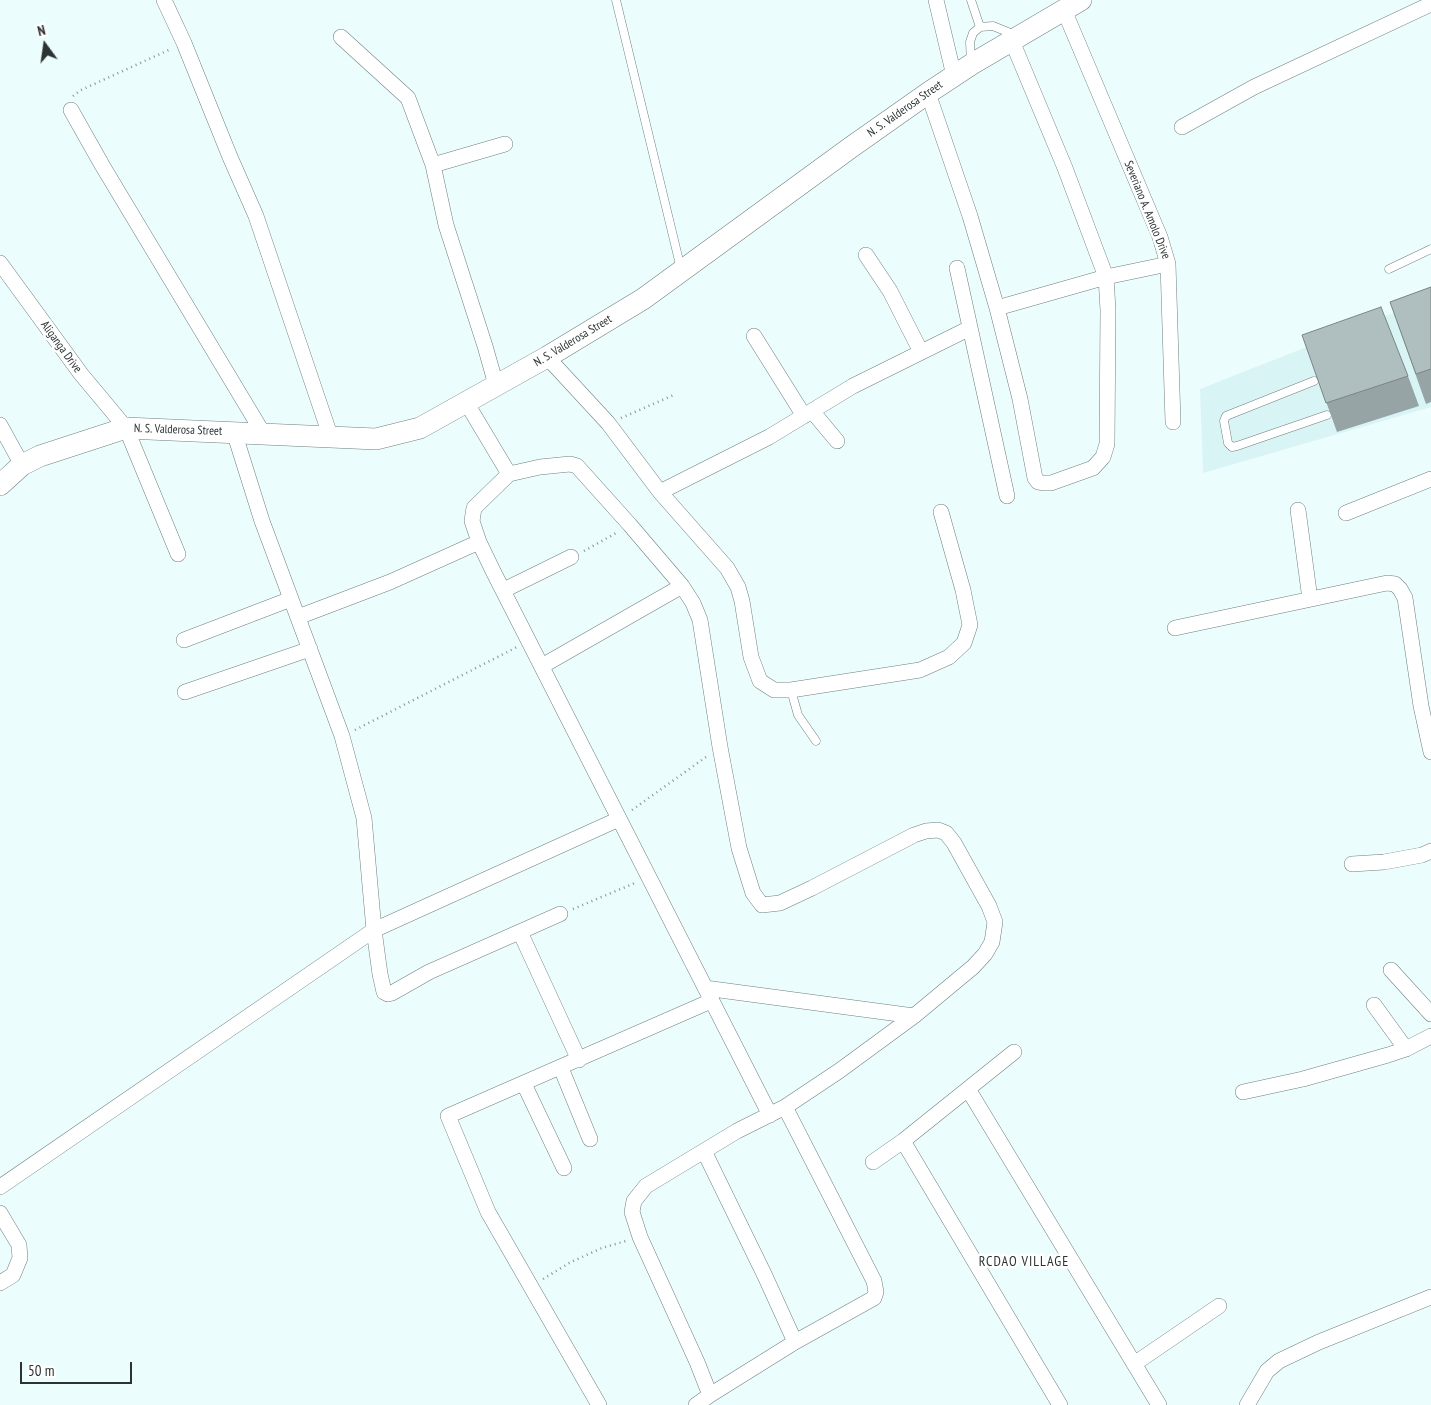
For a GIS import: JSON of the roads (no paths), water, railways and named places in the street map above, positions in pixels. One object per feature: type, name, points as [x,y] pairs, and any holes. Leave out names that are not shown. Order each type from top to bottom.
[{"type":"main road","name":"N. S. Valderosa Street","points":[[0,485],[22,465],[40,456],[126,428],[376,439],[420,428],[547,357],[643,299],[928,93],[972,64],[1072,4]]},
{"type":"street","points":[[164,0],[184,43],[256,216],[331,438]]},
{"type":"street","points":[[936,0],[954,76]]},
{"type":"street","name":"Severiano A. Amolo Drive","points":[[1072,4],[1160,237],[1168,264],[1174,422]]},
{"type":"street","points":[[1182,127],[1254,87],[1431,4]]},
{"type":"street","points":[[341,37],[408,98],[433,165],[446,224],[496,385]]},
{"type":"street","points":[[928,93],[970,216],[997,308],[1020,399],[1035,478],[1038,482],[1051,483],[1093,468],[1103,457],[1107,444],[1108,310],[1106,277],[1015,39]]},
{"type":"street","points":[[71,110],[106,173],[263,433]]},
{"type":"street","points":[[433,165],[505,144]]},
{"type":"street","points":[[866,255],[890,291],[921,352]]},
{"type":"street","name":"Aliganga Drive","points":[[0,263],[81,374],[126,428],[178,554]]},
{"type":"street","points":[[997,308],[1106,277],[1168,264]]},
{"type":"street","points":[[957,268],[1007,496]]},
{"type":"street","points":[[660,492],[769,437],[853,386],[970,328]]},
{"type":"street","points":[[754,336],[808,414],[836,441]]},
{"type":"street","points":[[547,357],[608,423],[660,492],[734,578],[742,601],[751,657],[760,681],[774,690],[792,690],[920,670],[949,657],[964,643],[970,625],[964,590],[941,512]]},
{"type":"street","points":[[466,402],[509,474]]},
{"type":"street","points":[[0,424],[22,465]]},
{"type":"street","points":[[234,432],[262,521],[342,736],[364,818],[374,930],[384,992],[388,994],[429,972],[560,914]]},
{"type":"street","points":[[710,1395],[640,1237],[632,1212],[634,1201],[646,1186],[737,1131],[770,1115],[785,1107],[914,1016],[973,967],[985,954],[992,942],[994,922],[989,906],[954,843],[946,834],[938,830],[920,833],[780,903],[762,905],[753,893],[739,848],[720,747],[700,620],[693,603],[682,586],[630,525],[574,464],[540,466],[509,474],[474,508],[472,521],[479,542],[770,1115]]},
{"type":"street","points":[[1346,513],[1431,479]]},
{"type":"street","points":[[1298,510],[1310,599]]},
{"type":"street","points":[[298,617],[390,582],[479,542]]},
{"type":"street","points":[[504,590],[572,557]]},
{"type":"street","points":[[1175,628],[1387,583],[1395,584],[1405,598],[1426,703],[1431,752]]},
{"type":"street","points":[[542,666],[682,586]]},
{"type":"street","points":[[184,640],[291,599]]},
{"type":"street","points":[[185,692],[310,649]]},
{"type":"street","points":[[0,1187],[374,930],[619,819]]},
{"type":"street","points":[[1352,864],[1384,862],[1431,852]]},
{"type":"street","points":[[520,932],[578,1060]]},
{"type":"street","points":[[1391,970],[1431,1014]]},
{"type":"street","points":[[599,1405],[488,1212],[448,1116],[561,1068],[708,995],[914,1016]]},
{"type":"street","points":[[1374,1005],[1406,1049]]},
{"type":"street","points":[[1243,1092],[1303,1079],[1406,1049],[1431,1036]]},
{"type":"street","points":[[873,1162],[903,1141],[1014,1052]]},
{"type":"street","points":[[561,1068],[590,1139]]},
{"type":"street","points":[[524,1084],[564,1168]]},
{"type":"street","points":[[968,1089],[1159,1405]]},
{"type":"street","points":[[696,1405],[795,1342],[874,1298],[876,1292],[874,1282],[785,1107]]},
{"type":"street","points":[[903,1141],[1060,1405]]},
{"type":"street","points":[[704,1151],[795,1342]]},
{"type":"street","points":[[0,1213],[19,1245],[20,1258],[13,1275],[0,1283]]},
{"type":"street","points":[[1247,1405],[1267,1371],[1279,1361],[1319,1342],[1431,1297]]},
{"type":"street","points":[[1134,1364],[1219,1306]]},
{"type":"lane","points":[[616,0],[682,271]]},
{"type":"lane","points":[[971,0],[980,27]]},
{"type":"lane","points":[[972,64],[970,42],[974,33],[980,27],[993,26],[1015,39]]},
{"type":"lane","points":[[1389,269],[1431,249]]},
{"type":"lane","points":[[1314,381],[1226,416],[1224,421],[1228,443],[1232,447],[1237,446],[1327,415]]},
{"type":"lane","points":[[792,690],[798,715],[816,741]]},
{"type":"district","name":"RCDAO VILLAGE","points":[[1024,1262]]}]
